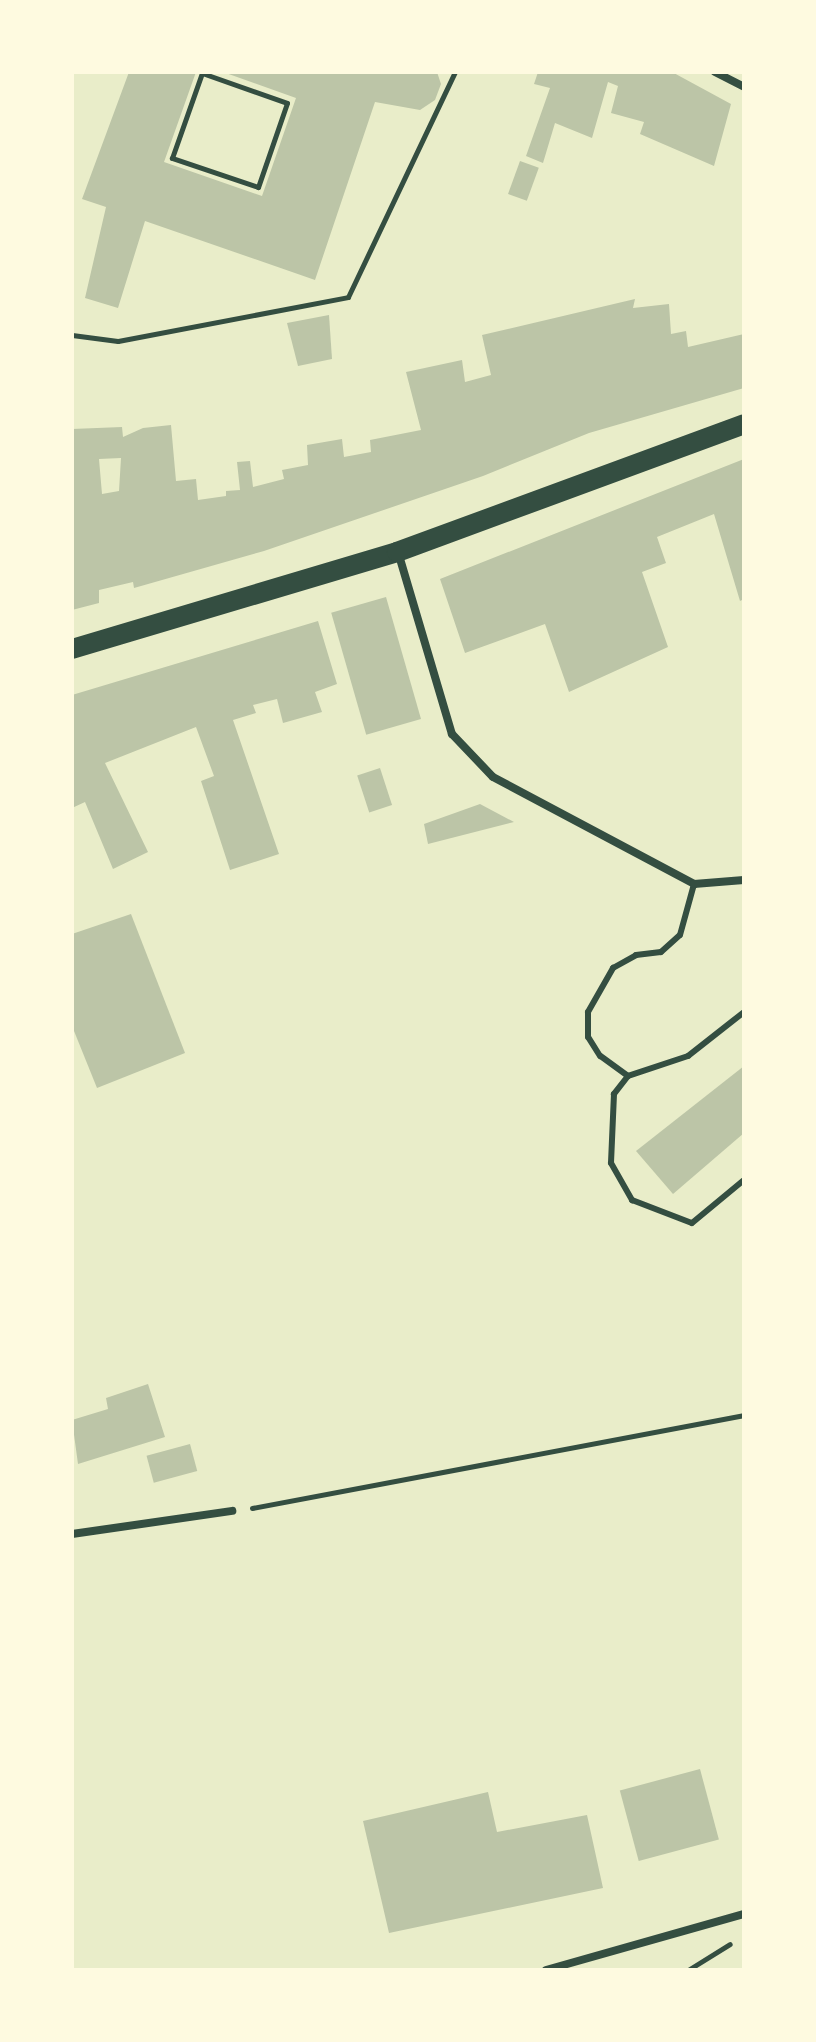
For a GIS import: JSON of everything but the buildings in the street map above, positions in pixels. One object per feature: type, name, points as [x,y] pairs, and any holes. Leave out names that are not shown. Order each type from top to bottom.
[{"type":"main road","points":[[72,649],[397,552],[744,424]]},
{"type":"street","points":[[715,72],[744,87]]},
{"type":"street","points":[[397,552],[452,734],[493,777],[694,884],[744,880]]},
{"type":"street","points":[[72,1534],[232,1511]]},
{"type":"street","points":[[546,1970],[744,1914]]},
{"type":"lane","points":[[628,1076],[588,1037],[588,1012],[613,968],[636,955],[661,952],[680,935],[694,884]]},
{"type":"lane","points":[[744,1012],[688,1056],[628,1076],[614,1094],[611,1163],[632,1200],[692,1223],[744,1180]]},
{"type":"path","points":[[72,335],[118,341],[348,297],[455,72]]},
{"type":"path","points":[[202,73],[287,103],[258,187],[172,158],[202,73]]},
{"type":"path","points":[[232,1511],[744,1415]]}]
